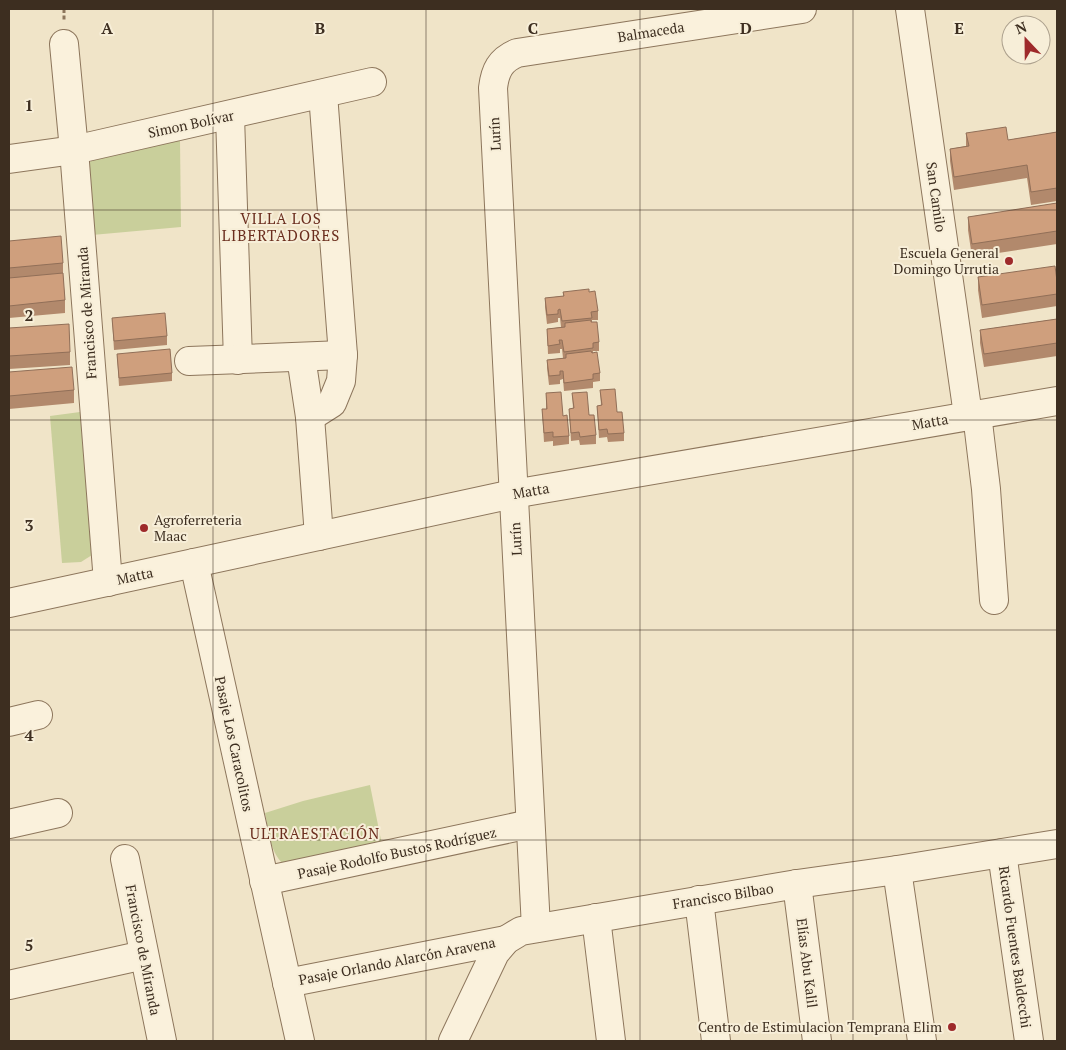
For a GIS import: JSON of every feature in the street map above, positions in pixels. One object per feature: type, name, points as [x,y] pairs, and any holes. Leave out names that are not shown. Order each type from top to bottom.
[{"type":"street","name":"Balmaceda","points":[[502,62],[517,53],[802,9]]},
{"type":"street","name":"San Camilo","points":[[910,9],[972,414],[986,489],[994,600]]},
{"type":"street","name":"Francisco de Miranda","points":[[64,44],[108,582]]},
{"type":"street","name":"Lurín","points":[[502,62],[497,69],[493,88],[536,928]]},
{"type":"street","name":"Simon Bolívar","points":[[9,159],[74,150],[230,116],[372,82]]},
{"type":"street","points":[[310,417],[332,403],[341,381],[343,355],[323,94]]},
{"type":"street","points":[[230,116],[238,360]]},
{"type":"street","points":[[189,361],[343,355]]},
{"type":"street","points":[[301,357],[310,417],[318,536]]},
{"type":"street","name":"Matta","points":[[9,603],[513,494],[972,414],[1057,401]]},
{"type":"street","name":"Pasaje Los Caracolitos","points":[[194,563],[300,1041]]},
{"type":"street","points":[[9,722],[38,715]]},
{"type":"street","points":[[9,824],[58,813]]},
{"type":"street","name":"Pasaje Rodolfo Bustos Rodríguez","points":[[264,881],[530,824]]},
{"type":"street","name":"Francisco Bilbao","points":[[453,1041],[495,953],[506,940],[521,931],[797,884],[1057,844]]},
{"type":"street","name":"Ricardo Fuentes Baldecchi","points":[[1002,853],[1029,1041]]},
{"type":"street","name":"Francisco de Miranda","points":[[125,859],[162,1041]]},
{"type":"street","points":[[897,870],[922,1041]]},
{"type":"street","name":"Elías Abu Kalil","points":[[797,884],[817,1041]]},
{"type":"street","points":[[699,900],[716,1041]]},
{"type":"street","points":[[596,918],[611,1041]]},
{"type":"street","name":"Pasaje Orlando Alarcón Aravena","points":[[287,983],[506,940]]},
{"type":"street","points":[[9,985],[144,954]]},
{"type":"green space","points":[[180,140],[181,227],[92,235],[87,172],[89,163],[96,156]]},
{"type":"green space","points":[[80,412],[92,555],[81,562],[62,563],[50,416]]},
{"type":"green space","points":[[370,785],[382,845],[286,866],[281,861],[273,849],[265,813],[303,801]]},
{"type":"building","points":[[1006,127],[1008,140],[1057,132],[1057,188],[1031,192],[1027,165],[954,177],[950,149],[969,146],[966,133]]},
{"type":"building","points":[[1057,203],[1057,231],[972,244],[968,217]]},
{"type":"building","points":[[61,236],[63,263],[9,268],[9,241]]},
{"type":"building","points":[[1055,266],[1057,294],[982,305],[978,277]]},
{"type":"building","points":[[63,273],[65,300],[9,306],[9,278]]},
{"type":"building","points":[[589,289],[589,292],[595,291],[598,311],[591,312],[592,318],[562,321],[560,309],[558,314],[547,315],[545,298],[564,296],[563,292]]},
{"type":"building","points":[[165,313],[167,336],[114,341],[112,318]]},
{"type":"building","points":[[1057,319],[1057,343],[984,354],[980,330]]},
{"type":"building","points":[[591,320],[591,322],[597,322],[599,342],[593,343],[593,348],[564,352],[562,340],[559,340],[560,344],[548,346],[547,329],[565,327],[565,323]]},
{"type":"building","points":[[69,324],[70,352],[9,356],[9,328]]},
{"type":"building","points":[[170,349],[172,373],[119,378],[117,354]]},
{"type":"building","points":[[591,351],[592,353],[597,352],[600,373],[593,374],[593,379],[564,383],[563,371],[560,371],[560,375],[549,376],[547,360],[566,358],[566,354]]},
{"type":"building","points":[[72,367],[74,390],[9,396],[9,372]]},
{"type":"building","points":[[615,389],[617,412],[622,412],[624,433],[608,434],[607,429],[599,430],[597,406],[602,405],[600,390]]},
{"type":"building","points":[[561,392],[563,416],[567,415],[569,436],[553,437],[553,432],[544,433],[542,409],[547,409],[546,393]]},
{"type":"building","points":[[587,392],[589,415],[594,415],[596,435],[580,437],[579,432],[571,433],[569,409],[574,408],[572,393]]},
{"type":"place","name":"Escuela General Domingo Urrutia","points":[[1009,261]]},
{"type":"place","name":"Agroferreteria Maac","points":[[144,528]]},
{"type":"place","name":"Centro de Estimulacion Temprana Elim","points":[[952,1027]]},
{"type":"district","name":"VILLA LOS LIBERTADORES","points":[[281,228]]},
{"type":"district","name":"ULTRAESTACIÓN","points":[[315,834]]}]
